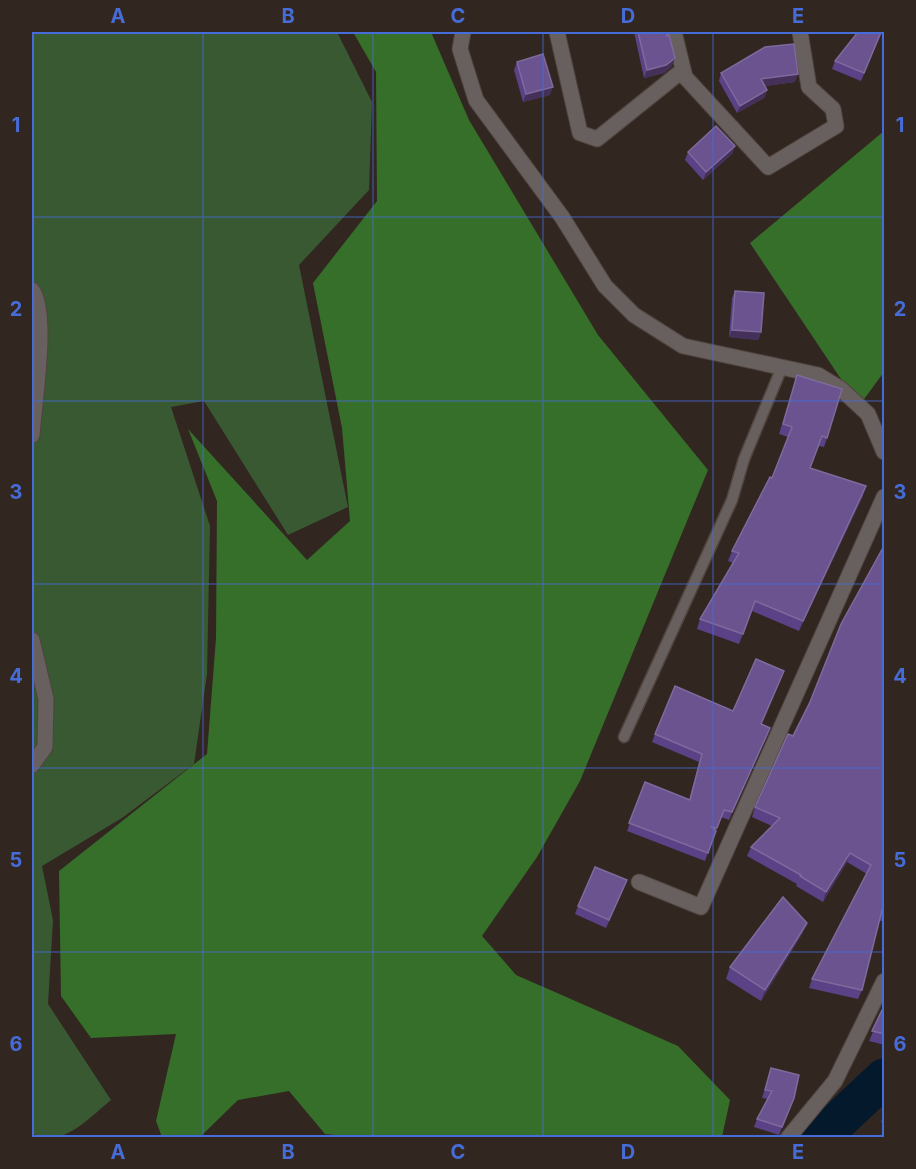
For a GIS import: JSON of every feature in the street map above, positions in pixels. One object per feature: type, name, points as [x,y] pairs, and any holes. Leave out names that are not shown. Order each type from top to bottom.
[{"type":"street","points":[[463,32],[460,49],[476,100],[556,208],[605,286],[634,315],[683,346],[818,375],[841,388],[868,414],[885,452]]},
{"type":"street","points":[[557,32],[580,133],[597,139],[683,70]]},
{"type":"street","points":[[674,32],[685,77],[768,167],[836,126],[833,109],[809,87],[800,32]]},
{"type":"street","points":[[32,290],[37,298],[40,338],[32,435]]},
{"type":"street","points":[[639,882],[701,907],[885,497]]},
{"type":"street","points":[[32,640],[46,699],[45,747],[32,765]]},
{"type":"street","points":[[788,1137],[835,1081],[885,981]]},
{"type":"lane","points":[[624,737],[732,500],[744,459],[782,367]]},
{"type":"green space","points":[[32,32],[337,32],[372,102],[369,190],[299,265],[348,507],[288,535],[204,401],[171,407],[210,526],[207,674],[194,764],[122,818],[42,866],[53,920],[48,1004],[111,1100],[74,1130],[53,1138],[32,1133]]},
{"type":"green space","points":[[353,32],[431,32],[469,120],[598,335],[708,470],[580,781],[537,857],[482,936],[516,975],[678,1046],[730,1100],[722,1137],[367,1138],[325,1134],[289,1091],[238,1100],[200,1137],[162,1137],[156,1121],[176,1034],[91,1038],[61,996],[59,871],[207,754],[216,638],[217,501],[188,429],[307,560],[350,521],[342,428],[313,283],[377,201],[376,72]]},
{"type":"green space","points":[[884,131],[884,372],[859,406],[750,243]]},
{"type":"building","points":[[638,32],[666,32],[667,36],[669,35],[675,58],[666,65],[647,70]]},
{"type":"building","points":[[858,32],[881,32],[864,73],[835,61]]},
{"type":"building","points":[[794,44],[798,74],[761,79],[767,90],[740,106],[721,73],[765,47]]},
{"type":"building","points":[[543,54],[553,87],[526,94],[517,62]]},
{"type":"building","points":[[716,126],[735,146],[706,172],[688,152]]},
{"type":"building","points":[[735,291],[764,293],[761,332],[732,330]]},
{"type":"building","points":[[797,375],[842,389],[827,438],[822,436],[810,468],[866,486],[803,621],[755,601],[743,634],[700,619],[739,553],[732,551],[770,477],[772,478],[792,427],[783,424]]},
{"type":"building","points":[[885,544],[885,912],[882,910],[862,990],[812,979],[871,865],[850,853],[826,892],[751,847],[780,818],[755,807],[788,734],[793,736],[810,702],[841,624]]},
{"type":"building","points":[[756,659],[784,671],[761,724],[770,728],[732,812],[724,810],[717,828],[712,827],[716,831],[708,853],[629,823],[645,782],[690,800],[702,754],[655,734],[675,686],[733,711]]},
{"type":"building","points":[[595,867],[627,880],[609,920],[578,906]]},
{"type":"building","points":[[783,897],[807,923],[765,990],[730,967]]},
{"type":"building","points":[[885,1004],[885,1034],[872,1031]]},
{"type":"building","points":[[771,1068],[799,1075],[794,1098],[782,1127],[757,1119],[772,1091],[765,1090]]},
{"type":"waterway","points":[[820,1138],[884,1078]]}]
